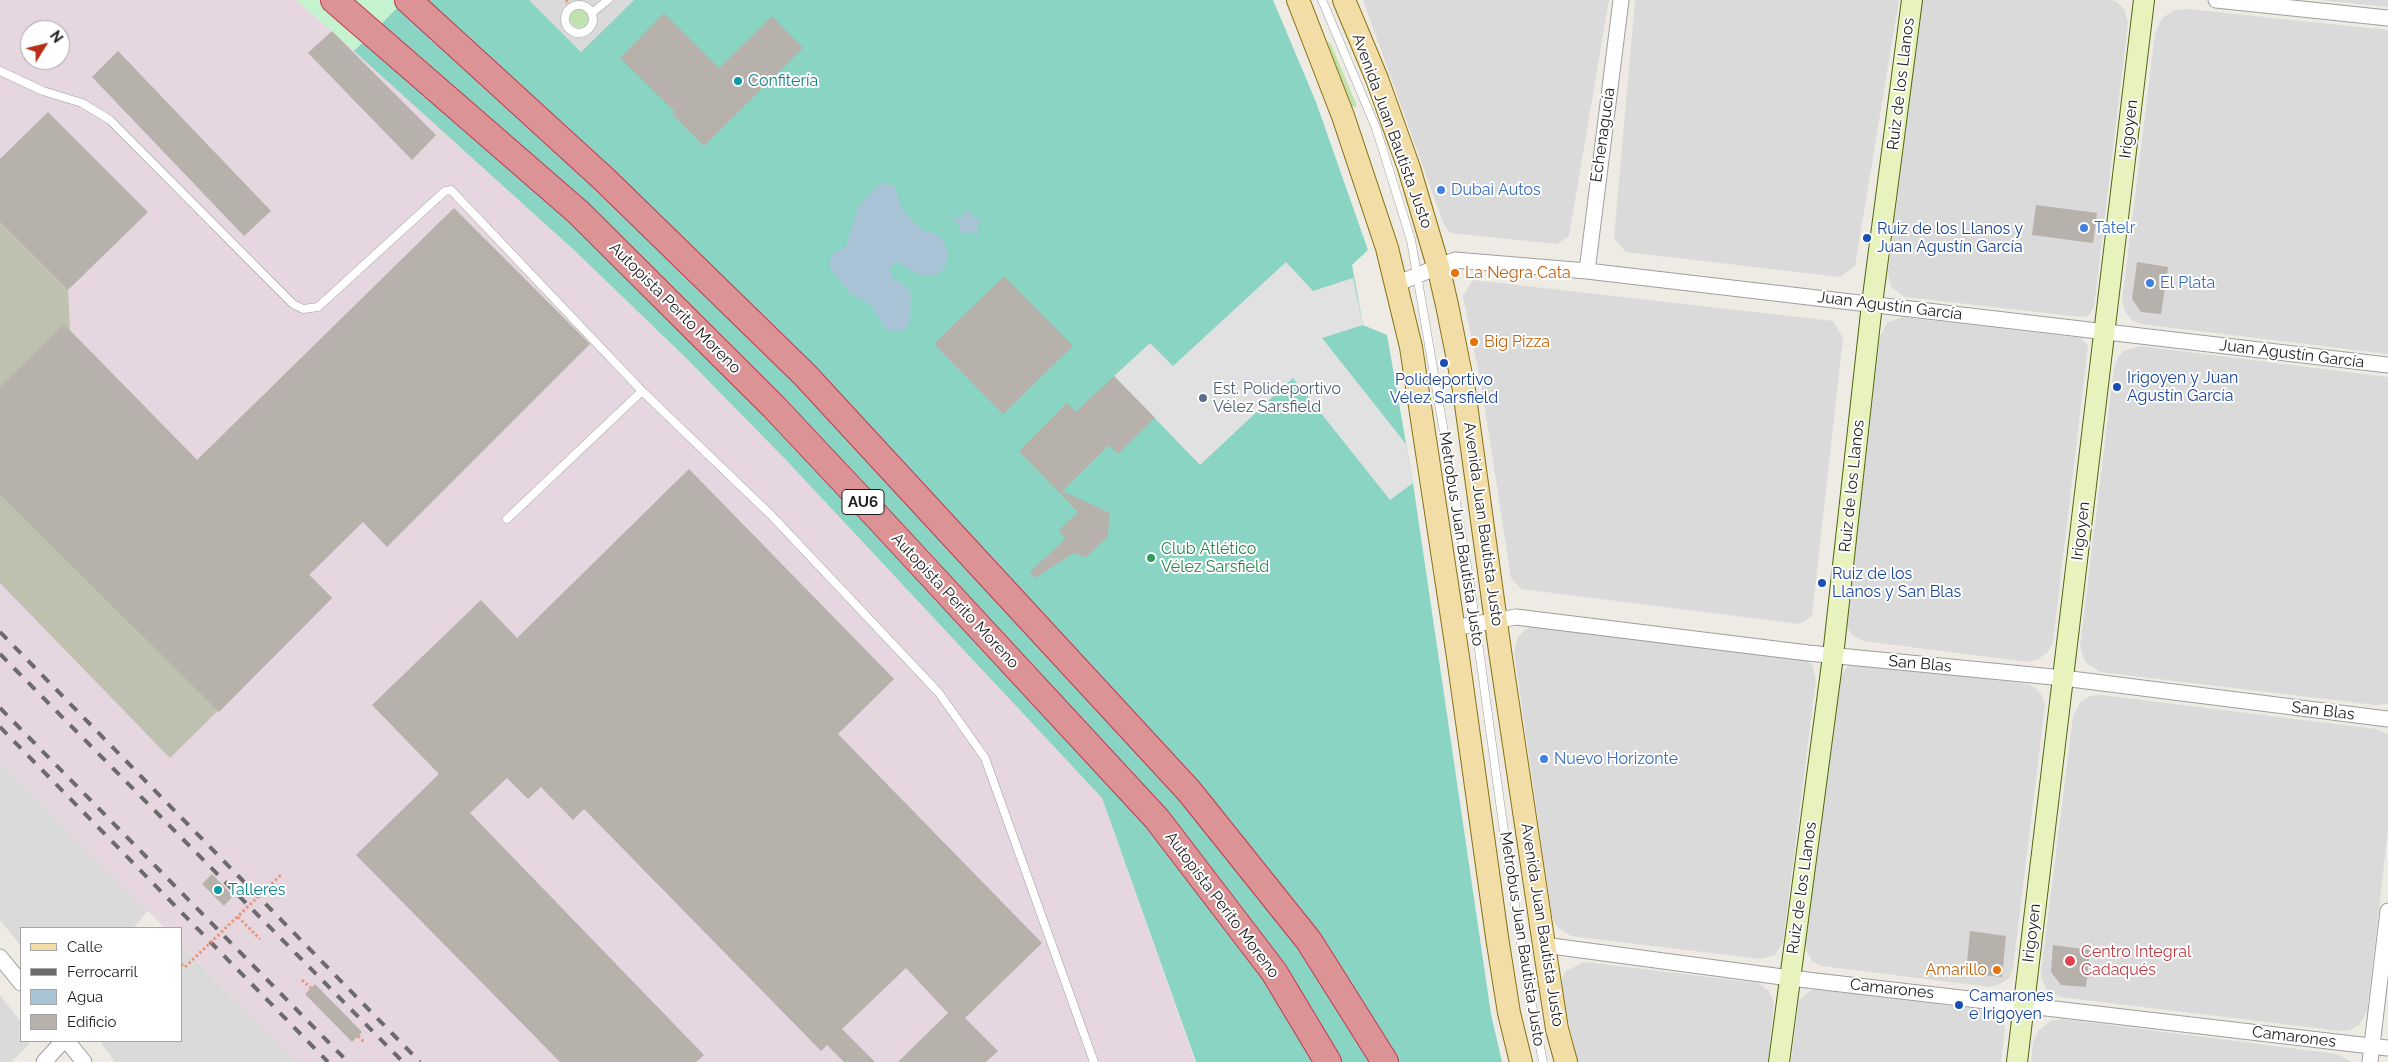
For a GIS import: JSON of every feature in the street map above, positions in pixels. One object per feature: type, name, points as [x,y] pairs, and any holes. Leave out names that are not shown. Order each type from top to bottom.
[{"type":"highway","name":"Autopista Perito Moreno","points":[[334,0],[578,212],[774,407],[876,514],[1157,819],[1274,972],[1328,1062]]},
{"type":"highway","name":"AU6","points":[[408,0],[605,180],[805,375],[1189,791],[1309,941],[1386,1062]]},
{"type":"main road","name":"Avenida Juan Bautista Justo","points":[[1298,0],[1343,116],[1396,284],[1418,388],[1475,624],[1544,945],[1557,1029],[1566,1062]]},
{"type":"main road","name":"Avenida Juan Bautista Justo","points":[[1344,0],[1377,79],[1402,150],[1428,270],[1464,390],[1475,624],[1497,937],[1509,1013],[1521,1062]]},
{"type":"street","name":"Echenagucía","points":[[1587,270],[1621,0]]},
{"type":"street","name":"Ruiz de los Llanos","points":[[1779,1062],[1833,656],[1872,304],[1912,0]]},
{"type":"street","name":"Irigoyen","points":[[2017,1062],[2144,0]]},
{"type":"street","points":[[2216,0],[2388,18]]},
{"type":"street","name":"Juan Agustín García","points":[[1396,284],[1455,260],[1587,270],[2388,365]]},
{"type":"street","name":"San Blas","points":[[1475,624],[1516,616],[1833,656],[2063,678],[2388,719]]},
{"type":"street","points":[[2370,1062],[2388,911]]},
{"type":"street","name":"Camarones","points":[[1544,945],[1790,978],[2388,1048]]},
{"type":"street","points":[[0,956],[20,982]]},
{"type":"street","points":[[44,1062],[62,1042]]},
{"type":"street","points":[[68,1042],[84,1062]]},
{"type":"lane","points":[[592,12],[608,0]]},
{"type":"lane","points":[[1322,0],[1376,128],[1407,224],[1428,270]]},
{"type":"lane","points":[[568,4],[582,4],[592,12],[592,25],[588,30],[575,32],[566,23],[565,17],[568,4]]},
{"type":"lane","points":[[0,71],[43,90],[82,103],[110,120],[293,304],[304,309],[318,307],[444,191],[451,190],[642,391],[772,516],[939,694],[985,758],[1094,1062]]},
{"type":"lane","points":[[507,520],[642,391]]},
{"type":"lane","name":"Metrobus Juan Bautista Justo","points":[[1475,624],[1526,974],[1543,1062]]},
{"type":"path","points":[[182,965],[185,967],[282,874]]},
{"type":"path","points":[[238,917],[260,939]]},
{"type":"path","points":[[302,980],[311,988]]},
{"type":"path","points":[[358,1036],[365,1043]]},
{"type":"shaded area","points":[[0,0],[296,0],[332,30],[575,251],[686,358],[787,461],[1102,798],[1195,1062],[297,1062],[182,945],[182,927],[164,927],[0,761]]},
{"type":"shaded area","name":"Club Atlético Vélez Sarsfield","points":[[405,0],[529,0],[581,52],[634,0],[1273,0],[1316,102],[1368,250],[1352,265],[1363,325],[1387,335],[1413,483],[1491,1014],[1502,1062],[1196,1062],[1102,798],[787,461],[686,358],[575,251],[354,51]]},
{"type":"shaded area","points":[[529,0],[634,0],[581,52]]},
{"type":"shaded area","points":[[1363,0],[1609,0],[1569,236],[1557,244],[1450,233],[1444,225]]},
{"type":"shaded area","points":[[1635,0],[1899,0],[1855,266],[1840,277],[1626,252],[1614,238]]},
{"type":"shaded area","points":[[1922,0],[2110,0],[2117,2],[2125,10],[2128,23],[2094,307],[2088,316],[2082,317],[1905,297],[1891,287],[1888,274]]},
{"type":"shaded area","points":[[2319,0],[2388,0],[2388,7]]},
{"type":"shaded area","points":[[2187,9],[2388,30],[2388,354],[2141,324],[2132,320],[2126,313],[2122,302],[2155,33],[2162,18],[2175,10]]},
{"type":"shaded area","points":[[0,222],[68,290],[70,330],[332,598],[170,758],[0,583]]},
{"type":"shaded area","name":"Est. Polideportivo Vélez Sarsfield","points":[[1286,262],[1313,291],[1353,278],[1363,325],[1322,338],[1406,444],[1413,483],[1390,500],[1293,378],[1200,465],[1114,376],[1150,343],[1173,366]]},
{"type":"shaded area","points":[[1473,280],[1833,321],[1843,338],[1812,616],[1800,624],[1521,589],[1511,578],[1482,389],[1463,296]]},
{"type":"shaded area","points":[[1902,317],[2081,338],[2088,346],[2053,642],[2048,652],[2037,660],[2028,662],[1863,641],[1852,635],[1846,626],[1880,336],[1887,323]]},
{"type":"shaded area","points":[[2140,346],[2388,377],[2388,704],[2376,705],[2100,672],[2085,662],[2080,646],[2114,368],[2118,357],[2124,351]]},
{"type":"shaded area","points":[[1534,626],[1806,659],[1813,667],[1816,680],[1783,942],[1775,955],[1760,959],[1571,936],[1556,926],[1552,917],[1514,652],[1518,637],[1526,629]]},
{"type":"shaded area","points":[[1860,663],[2028,684],[2037,689],[2042,696],[2045,705],[2013,969],[2009,978],[2000,984],[1990,987],[1822,966],[1812,961],[1807,952],[1805,945],[1838,680],[1848,666]]},
{"type":"shaded area","points":[[2102,695],[2376,729],[2388,734],[2388,830],[2367,1011],[2359,1025],[2350,1030],[2340,1031],[2060,997],[2047,990],[2041,973],[2073,716],[2081,701],[2090,696]]},
{"type":"shaded area","points":[[0,761],[148,911],[134,927],[20,927],[20,945],[0,920]]},
{"type":"shaded area","points":[[182,945],[297,1062],[115,1062],[102,1042],[182,1042]]},
{"type":"shaded area","points":[[1585,962],[1758,983],[1768,990],[1774,1002],[1768,1062],[1578,1062],[1561,990],[1562,978],[1566,971]]},
{"type":"shaded area","points":[[1815,989],[1993,1011],[2002,1019],[2005,1029],[2001,1062],[1791,1062],[1799,1001],[1807,993]]},
{"type":"shaded area","points":[[0,995],[20,1021],[20,1042],[29,1042],[29,1044],[12,1062],[0,1062]]},
{"type":"shaded area","points":[[2063,1019],[2337,1054],[2351,1062],[2031,1062],[2033,1042],[2038,1031],[2051,1021]]},
{"type":"green space","points":[[296,0],[405,0],[354,51]]},
{"type":"green space","points":[[580,8],[587,11],[590,18],[587,25],[580,28],[573,25],[570,18],[573,11]]},
{"type":"green space","points":[[1329,42],[1331,44],[1357,106],[1350,108]]},
{"type":"water","points":[[884,182],[895,187],[900,205],[912,221],[925,231],[940,236],[949,252],[945,268],[934,276],[922,276],[898,262],[890,267],[892,277],[910,290],[911,293],[910,320],[907,328],[899,332],[886,330],[872,306],[850,293],[831,270],[829,264],[833,253],[846,247],[858,207],[875,188]]},
{"type":"water","points":[[967,209],[974,218],[982,218],[977,225],[979,236],[970,232],[960,234],[959,224],[951,219],[963,216]]},
{"type":"building","points":[[664,13],[719,68],[772,16],[803,48],[704,146],[672,114],[675,112],[620,58]]},
{"type":"building","points":[[332,31],[436,135],[412,160],[308,53]]},
{"type":"building","points":[[118,51],[271,211],[244,236],[92,77]]},
{"type":"building","points":[[48,112],[148,212],[68,290],[0,222],[0,159]]},
{"type":"building","points":[[2036,205],[2097,213],[2093,243],[2032,235]]},
{"type":"building","points":[[454,208],[590,344],[387,547],[363,522],[309,575],[332,598],[219,712],[0,494],[0,387],[64,325],[197,460]]},
{"type":"building","name":"El Plata","points":[[2137,262],[2168,267],[2161,314],[2141,312],[2132,299]]},
{"type":"building","points":[[1004,276],[1073,346],[1003,414],[934,344]]},
{"type":"building","points":[[1114,376],[1155,418],[1118,454],[1109,445],[1062,491],[1110,513],[1108,536],[1086,557],[1074,553],[1035,578],[1030,572],[1065,539],[1059,530],[1078,512],[1019,451],[1067,403],[1076,412]]},
{"type":"building","points":[[689,469],[894,679],[838,734],[1042,943],[965,1018],[998,1051],[986,1062],[898,1062],[948,1013],[906,968],[842,1029],[875,1062],[844,1062],[827,1045],[821,1051],[584,809],[573,820],[541,787],[528,799],[507,778],[470,813],[704,1055],[696,1062],[560,1062],[356,855],[439,774],[372,705],[481,600],[517,638]]},
{"type":"building","name":"Talleres","points":[[212,874],[233,896],[224,906],[202,884]]},
{"type":"building","points":[[1970,931],[2006,936],[2002,977],[1966,973]]},
{"type":"building","name":"Centro Integral Cadaqués","points":[[2053,945],[2090,950],[2086,987],[2061,985],[2051,972]]},
{"type":"building","points":[[315,984],[362,1032],[352,1042],[305,994]]},
{"type":"railway","points":[[0,632],[420,1062]]},
{"type":"railway","points":[[0,654],[403,1062]]},
{"type":"railway","points":[[0,708],[348,1062]]},
{"type":"railway","points":[[0,727],[328,1062]]},
{"type":"place","name":"Confitería","points":[[738,81]]},
{"type":"place","name":"Dubai Autos","points":[[1441,190]]},
{"type":"place","name":"Tatelr","points":[[2084,228]]},
{"type":"place","name":"Ruiz de los Llanos y Juan Agustín García","points":[[1867,238]]},
{"type":"place","name":"La Negra Cata","points":[[1455,273]]},
{"type":"place","name":"El Plata","points":[[2150,283]]},
{"type":"place","name":"Big Pizza","points":[[1474,342]]},
{"type":"place","name":"Polideportivo Vélez Sarsfield","points":[[1444,363]]},
{"type":"place","name":"Irigoyen y Juan Agustín García","points":[[2117,387]]},
{"type":"place","name":"Est. Polideportivo Vélez Sarsfield","points":[[1203,398]]},
{"type":"place","name":"Club Atlético Vélez Sarsfield","points":[[1151,558]]},
{"type":"place","name":"Ruiz de los Llanos y San Blas","points":[[1822,583]]},
{"type":"place","name":"Nuevo Horizonte","points":[[1544,759]]},
{"type":"place","name":"Talleres","points":[[218,890]]},
{"type":"place","name":"Centro Integral Cadaqués","points":[[2070,961]]},
{"type":"place","name":"Amarillo","points":[[1997,970]]},
{"type":"place","name":"Camarones e Irigoyen","points":[[1959,1005]]}]
